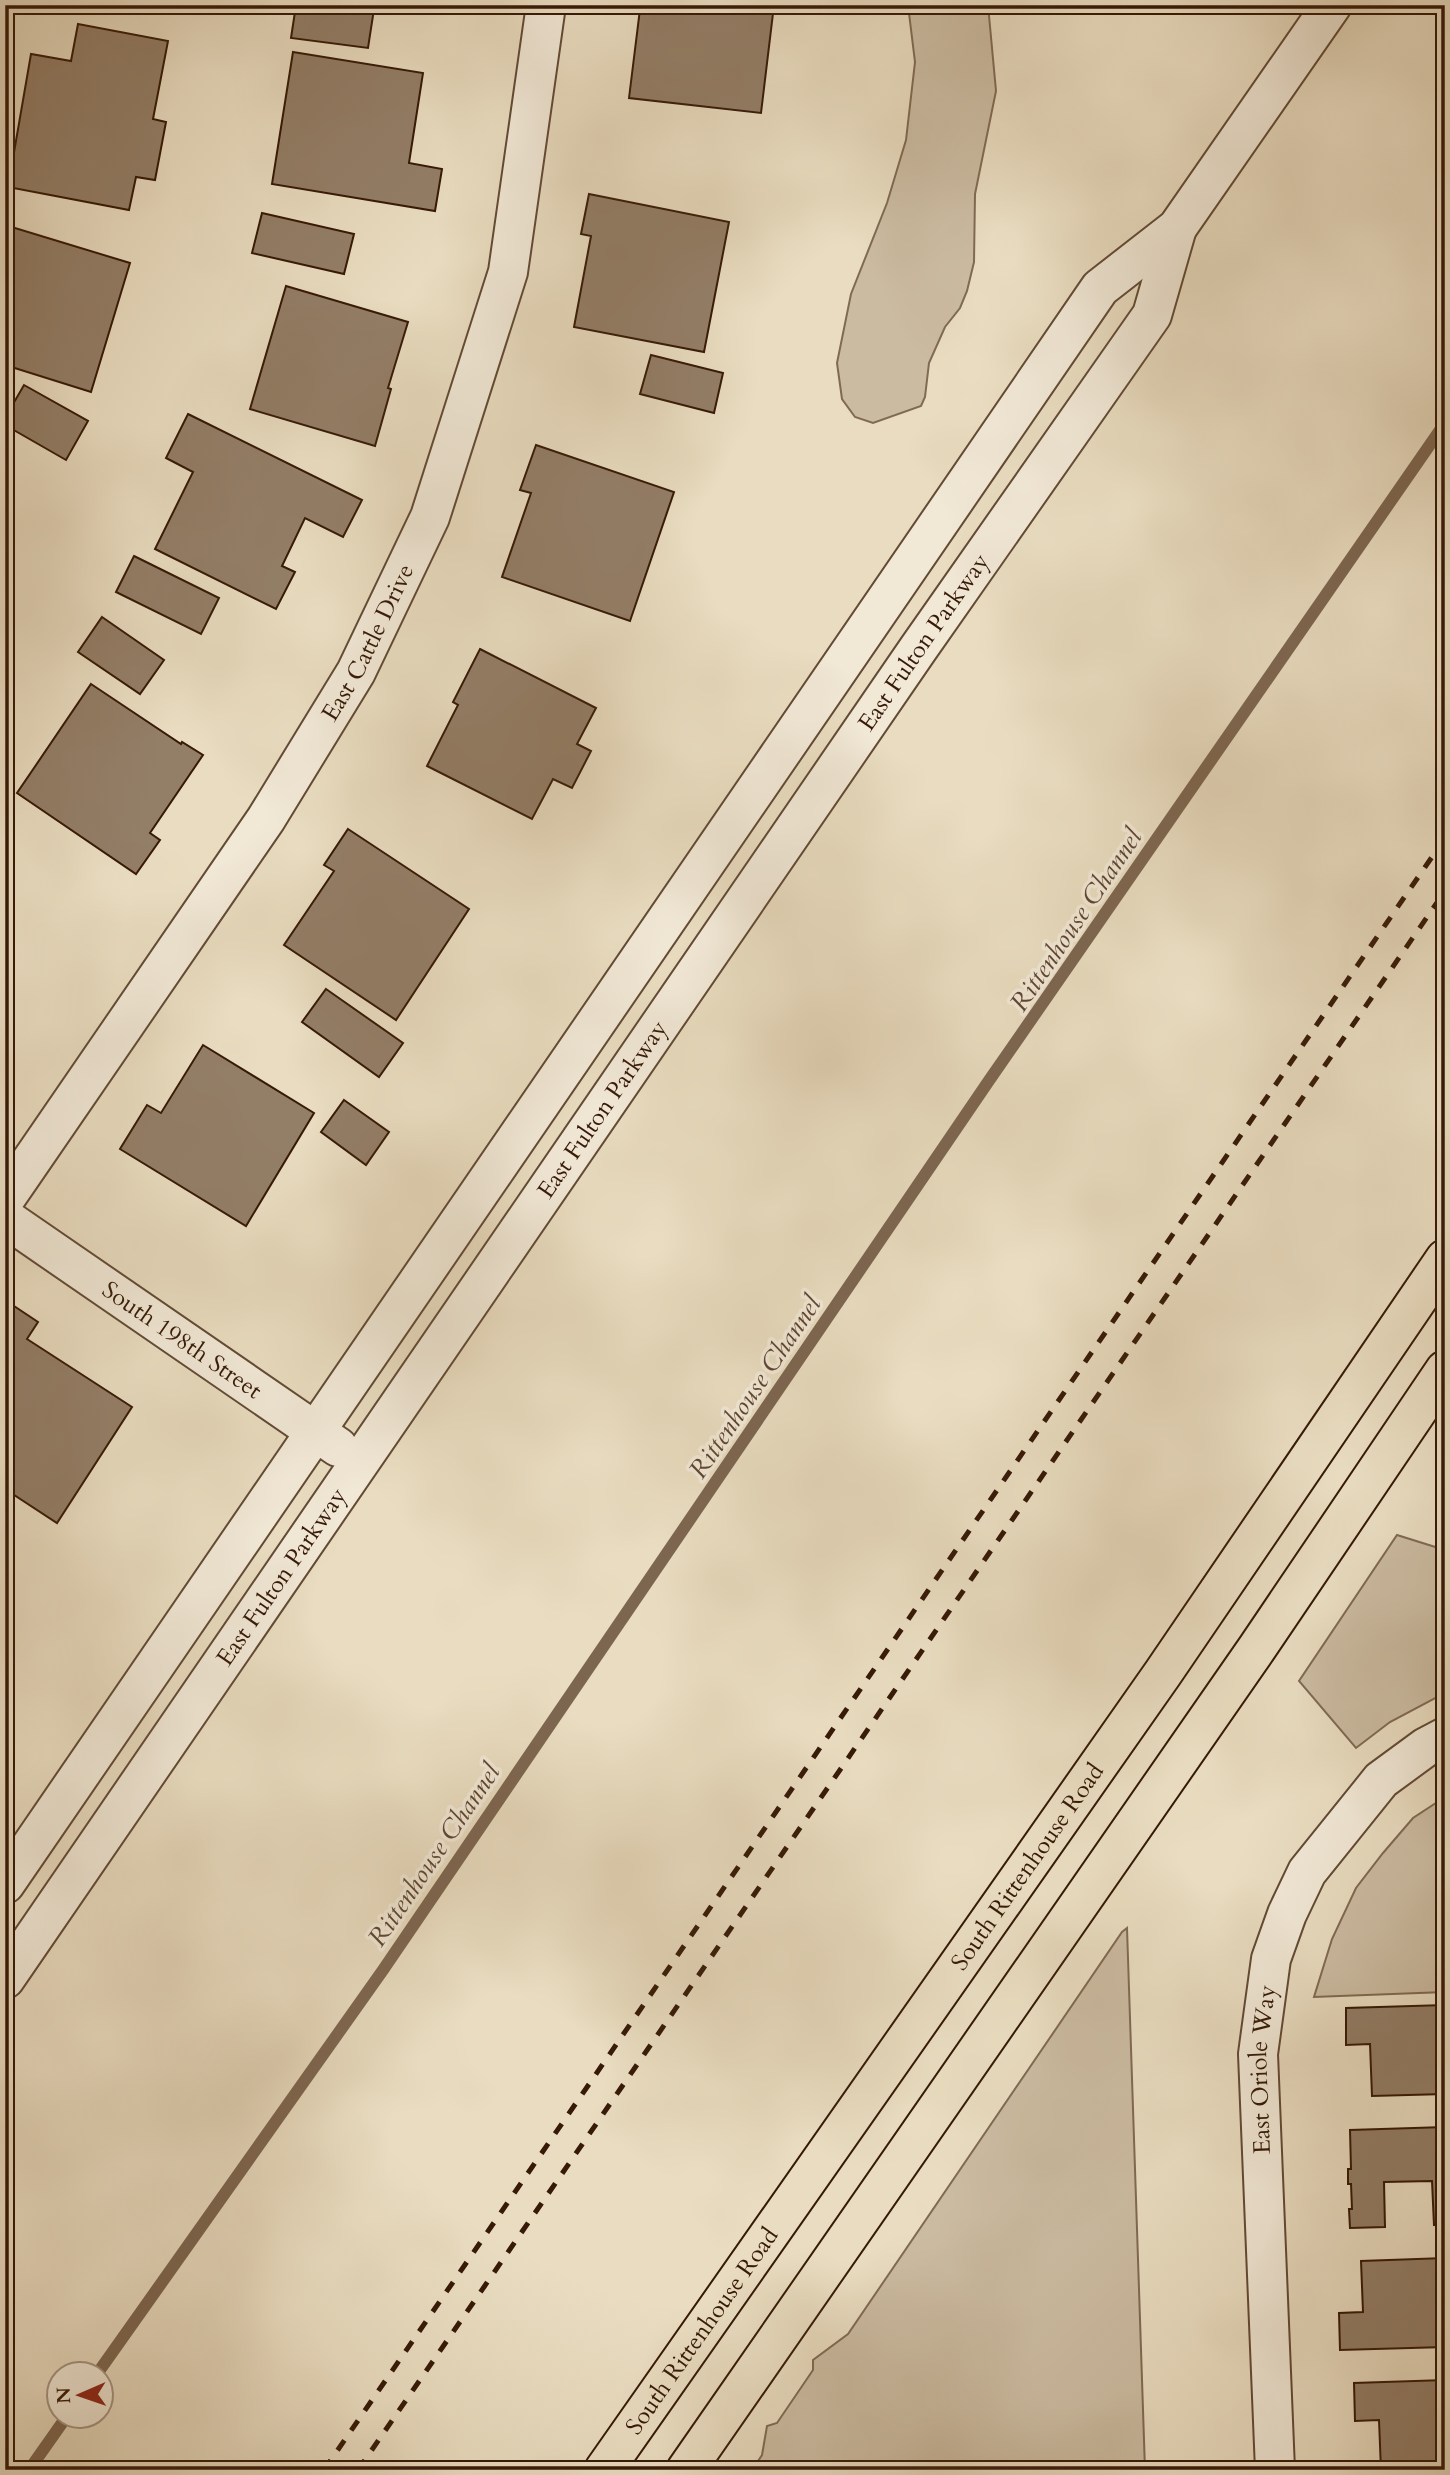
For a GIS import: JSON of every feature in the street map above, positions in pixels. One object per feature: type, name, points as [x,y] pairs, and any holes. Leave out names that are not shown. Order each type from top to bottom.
[{"type":"main road","name":"South Rittenhouse Road","points":[[604,2470],[1155,1685],[1445,1259]]},
{"type":"main road","points":[[686,2470],[1241,1671],[1445,1370]]},
{"type":"street","name":"East Cattle Drive","points":[[5,1199],[266,819],[356,672],[430,517],[508,272],[546,5]]},
{"type":"street","name":"East Fulton Parkway","points":[[5,1884],[1100,288],[1177,228],[1332,5]]},
{"type":"street","name":"East Fulton Parkway","points":[[5,1979],[918,649],[1152,315],[1177,228]]},
{"type":"street","name":"South 198th Street","points":[[5,1218],[360,1462]]},
{"type":"street","name":"East Oriole Way","points":[[1275,2470],[1258,2054],[1271,1959],[1287,1914],[1307,1872],[1381,1780],[1426,1747],[1445,1738]]},
{"type":"shaded area","points":[[908,5],[988,5],[996,91],[975,194],[974,262],[967,291],[960,308],[945,327],[929,363],[925,397],[921,406],[873,423],[855,417],[842,399],[837,363],[851,294],[887,203],[906,140],[915,62]]},
{"type":"shaded area","points":[[1397,1535],[1445,1550],[1445,1693],[1390,1722],[1356,1748],[1299,1681]]},
{"type":"shaded area","points":[[1445,1797],[1445,1992],[1314,1997],[1332,1939],[1356,1888],[1413,1818]]},
{"type":"shaded area","points":[[1127,1928],[1145,2470],[752,2470],[762,2455],[767,2426],[777,2423],[813,2370],[813,2360],[848,2334]]},
{"type":"building","points":[[296,5],[344,5],[374,9],[368,48],[291,38]]},
{"type":"building","points":[[626,5],[774,5],[761,113],[629,98],[640,9]]},
{"type":"building","points":[[78,24],[168,41],[153,119],[166,122],[155,180],[136,177],[129,210],[8,187],[31,54],[71,61]]},
{"type":"building","points":[[293,52],[423,73],[409,163],[442,169],[435,211],[272,184]]},
{"type":"building","points":[[589,194],[729,222],[704,352],[574,327],[591,236],[581,234]]},
{"type":"building","points":[[262,213],[354,234],[344,274],[252,253]]},
{"type":"building","points":[[5,225],[130,263],[91,392],[5,365]]},
{"type":"building","points":[[286,286],[408,322],[388,388],[391,389],[375,446],[250,409]]},
{"type":"building","points":[[651,355],[723,373],[714,413],[640,394]]},
{"type":"building","points":[[24,385],[88,421],[66,460],[5,425],[5,418]]},
{"type":"building","points":[[188,414],[362,500],[343,537],[305,518],[282,566],[295,572],[276,609],[155,549],[193,472],[166,458]]},
{"type":"building","points":[[536,445],[674,492],[630,621],[502,577],[531,493],[520,490]]},
{"type":"building","points":[[134,556],[219,598],[201,634],[116,592]]},
{"type":"building","points":[[102,617],[164,660],[140,694],[78,652]]},
{"type":"building","points":[[480,649],[596,708],[577,744],[591,751],[572,788],[553,779],[532,819],[427,766],[458,705],[453,702]]},
{"type":"building","points":[[91,684],[181,744],[182,742],[203,755],[150,833],[160,840],[136,874],[17,793]]},
{"type":"building","points":[[348,829],[469,909],[396,1020],[284,945],[334,871],[324,865]]},
{"type":"building","points":[[326,989],[403,1043],[379,1077],[302,1022]]},
{"type":"building","points":[[203,1045],[314,1113],[246,1226],[120,1149],[147,1105],[161,1113]]},
{"type":"building","points":[[344,1100],[389,1132],[366,1165],[321,1132]]},
{"type":"building","points":[[5,1300],[38,1322],[27,1339],[132,1407],[57,1523],[5,1489]]},
{"type":"building","points":[[1445,2005],[1445,2094],[1372,2096],[1370,2044],[1346,2045],[1346,2008]]},
{"type":"building","points":[[1445,2127],[1445,2225],[1434,2225],[1432,2181],[1384,2182],[1385,2227],[1350,2228],[1350,2130]]},
{"type":"building","points":[[1445,2258],[1445,2347],[1340,2350],[1339,2313],[1363,2312],[1361,2261]]},
{"type":"building","points":[[1445,2380],[1445,2469],[1381,2470],[1379,2420],[1355,2421],[1354,2383]]},
{"type":"waterway","name":"Rittenhouse Channel","points":[[107,2360],[383,1970],[988,1082],[1445,423]]},
{"type":"waterway","name":"Rittenhouse Channel","points":[[29,2470],[57,2430]]},
{"type":"railway","points":[[324,2470],[1445,838]]},
{"type":"railway","points":[[358,2470],[1445,891]]}]
